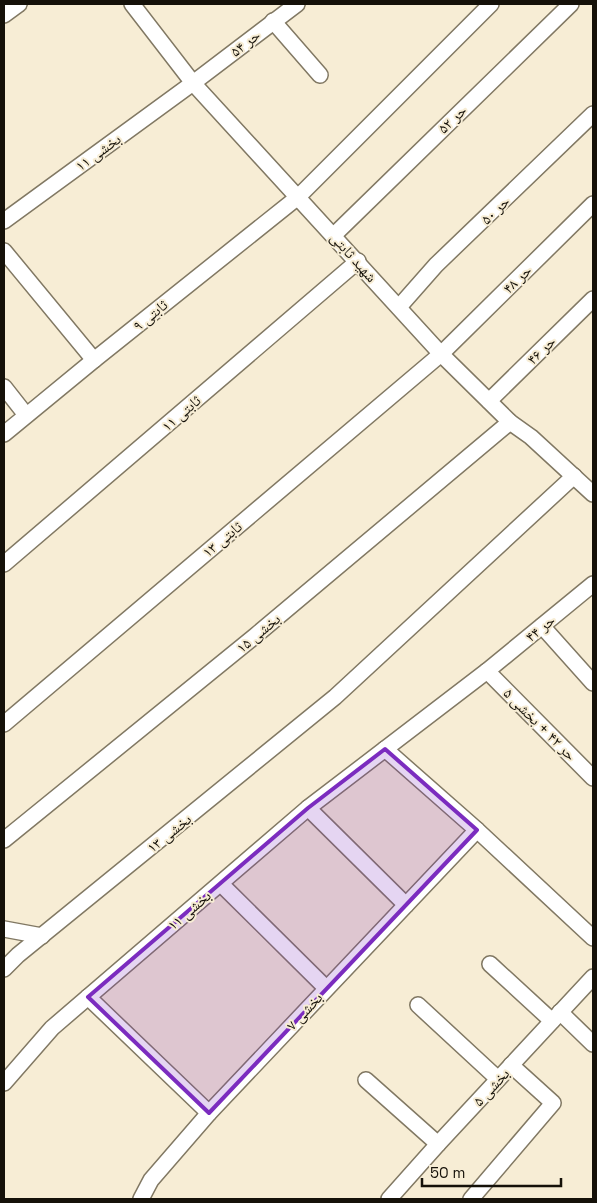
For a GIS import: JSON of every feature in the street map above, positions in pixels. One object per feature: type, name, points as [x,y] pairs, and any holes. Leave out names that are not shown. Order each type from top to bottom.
[{"type":"street","points":[[4,15],[19,4]]},
{"type":"street","name":"شهید ثابتی","points":[[132,4],[193,83],[358,261],[441,354],[510,422],[531,437],[593,494]]},
{"type":"street","name":"حر ۵۴","points":[[193,83],[276,13],[297,4]]},
{"type":"street","name":"ثابتی ۹","points":[[4,434],[298,197],[491,4]]},
{"type":"street","name":"حر ۵۲","points":[[334,235],[571,4]]},
{"type":"street","points":[[276,13],[320,75]]},
{"type":"street","name":"بخشی ۱۱","points":[[4,220],[193,83]]},
{"type":"street","name":"حر ۵۰","points":[[398,307],[436,265],[593,114]]},
{"type":"street","name":"حر ۴۸","points":[[441,354],[593,204]]},
{"type":"street","points":[[4,251],[94,360]]},
{"type":"street","name":"ثابتی ۱۱","points":[[4,564],[358,261]]},
{"type":"street","name":"حر ۴۶","points":[[489,401],[593,299]]},
{"type":"street","name":"ثابتی ۱۳","points":[[4,724],[441,354]]},
{"type":"street","points":[[4,387],[26,415]]},
{"type":"street","name":"بخشی ۱۵","points":[[7,833],[255,636],[510,422]]},
{"type":"street","name":"بخشی ۱۳","points":[[4,969],[335,697],[574,476]]},
{"type":"street","name":"حر ۴۴","points":[[385,749],[487,671],[593,584]]},
{"type":"street","points":[[542,626],[593,683]]},
{"type":"street","name":"حر ۴۲ + بخشی ۵","points":[[487,671],[593,778]]},
{"type":"street","points":[[385,749],[477,830],[593,938]]},
{"type":"street","name":"بخشی ۱۱","points":[[4,1083],[52,1028],[308,808],[385,749]]},
{"type":"street","points":[[308,808],[406,905]]},
{"type":"street","name":"بخشی ۷","points":[[141,1199],[152,1180],[209,1113],[477,830]]},
{"type":"street","points":[[220,884],[326,988]]},
{"type":"street","points":[[4,929],[42,936]]},
{"type":"street","points":[[490,964],[593,1044]]},
{"type":"street","name":"بخشی ۵","points":[[390,1199],[438,1144],[593,977]]},
{"type":"street","points":[[88,997],[209,1113]]},
{"type":"street","points":[[418,1005],[498,1079]]},
{"type":"street","points":[[471,1199],[553,1103],[511,1066]]},
{"type":"street","points":[[366,1080],[438,1144]]},
{"type":"highlighted area","points":[[385,749],[477,830],[209,1113],[88,997],[308,808]]}]
